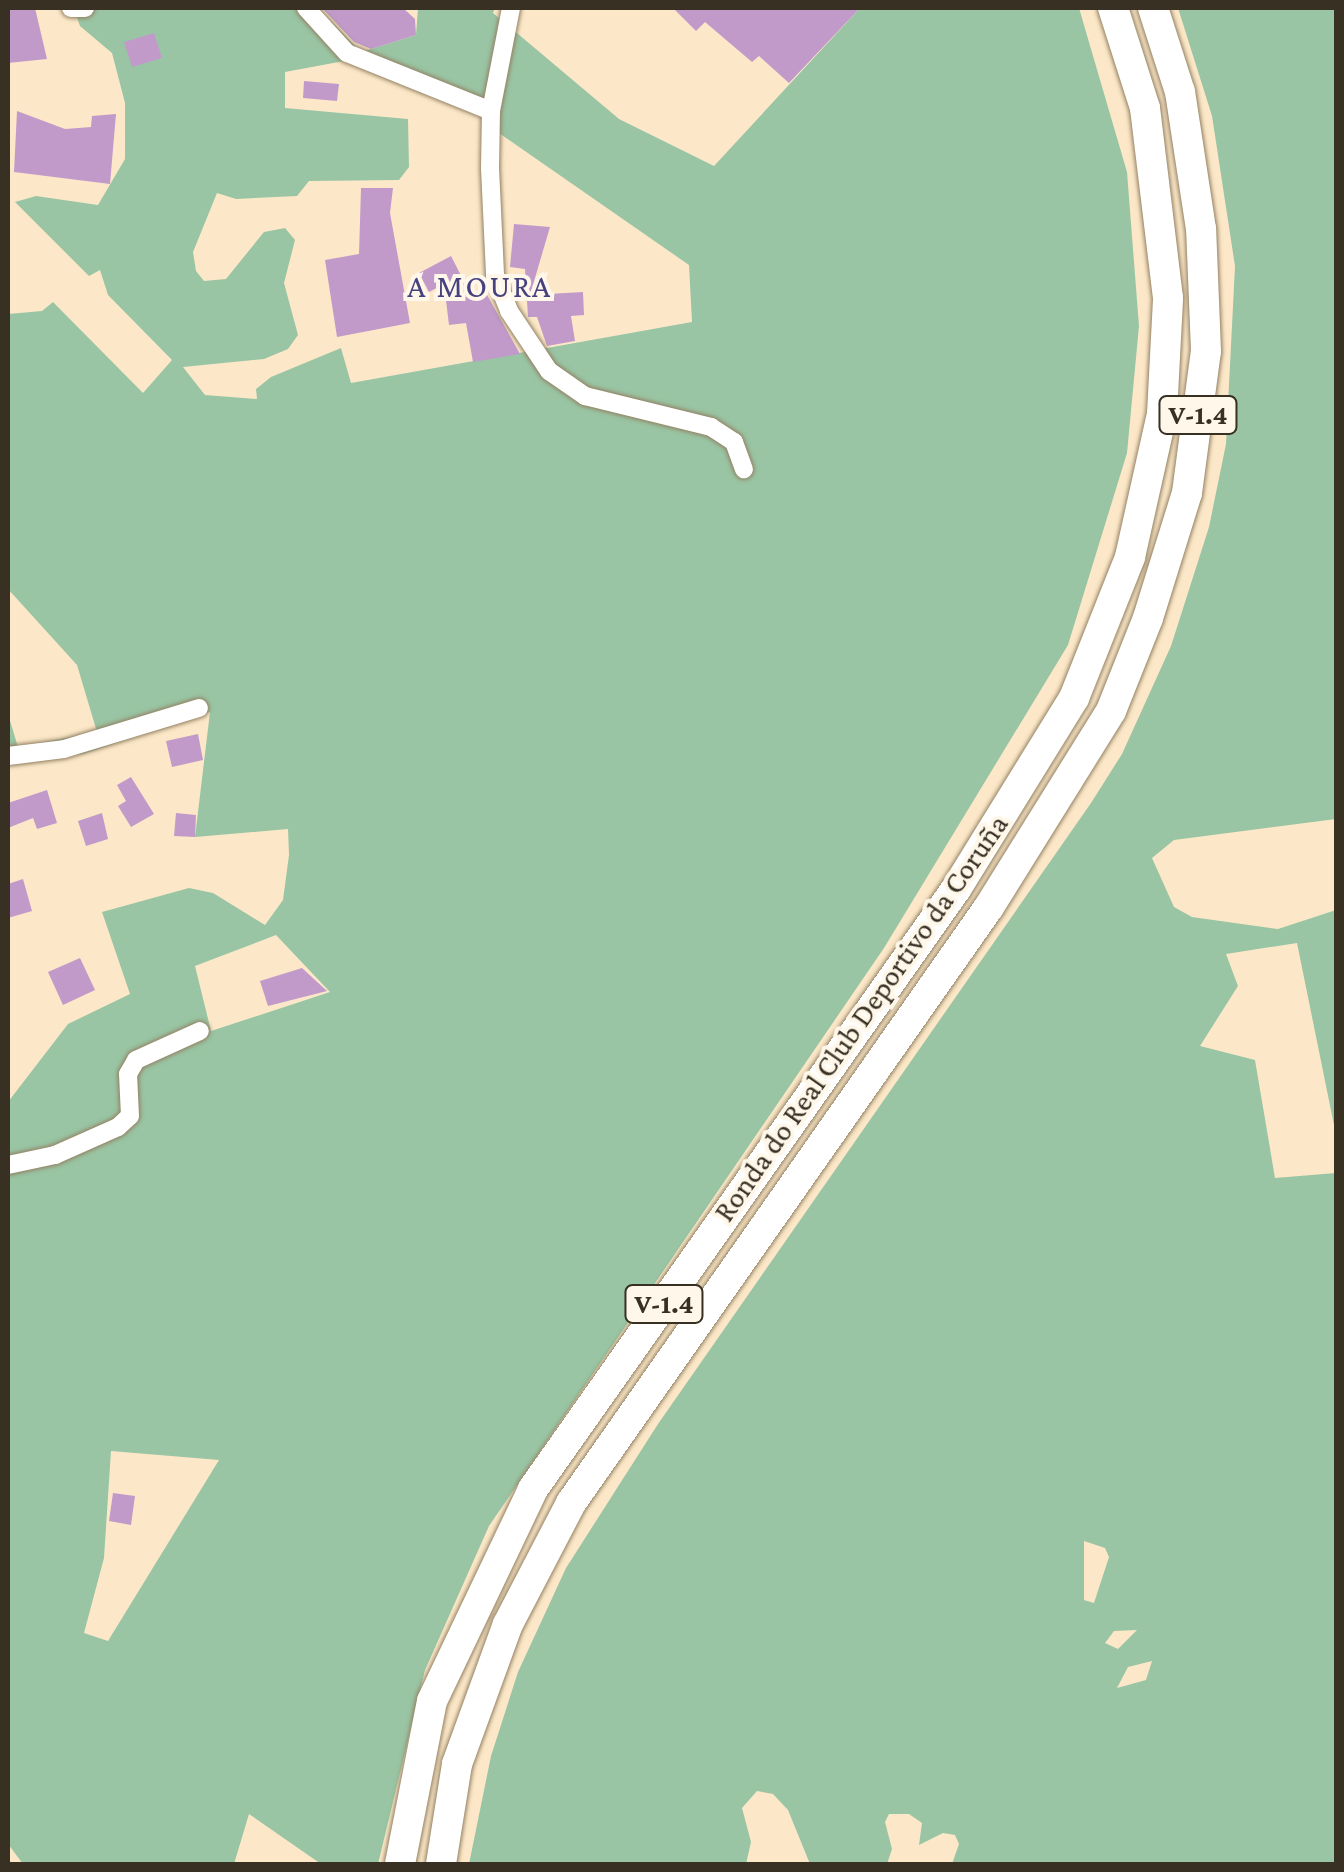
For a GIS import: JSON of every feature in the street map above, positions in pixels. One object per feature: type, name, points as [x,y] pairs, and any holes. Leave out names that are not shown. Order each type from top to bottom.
[{"type":"highway","name":"Ronda do Real Club Deportivo da Coruña","points":[[400,1864],[432,1700],[533,1489],[956,888],[1074,698],[1130,557],[1162,414],[1168,298],[1145,108],[1113,8]]},
{"type":"highway","name":"Ronda do Real Club Deportivo da Coruña","points":[[441,1864],[458,1764],[476,1711],[508,1624],[571,1503],[989,907],[1111,711],[1148,618],[1188,494],[1206,351],[1201,229],[1180,92],[1153,8]]},
{"type":"street","points":[[71,8],[85,8]]},
{"type":"street","points":[[306,8],[347,53],[491,111]]},
{"type":"street","points":[[511,8],[491,111],[495,276],[530,346],[550,371],[585,396],[711,427],[734,442],[744,469]]},
{"type":"street","points":[[8,756],[64,750],[199,708]]},
{"type":"street","points":[[8,1166],[55,1155],[118,1127],[130,1116],[128,1074],[136,1060],[200,1031]]},
{"type":"green space","points":[[81,8],[318,8],[361,52],[416,35],[418,8],[495,8],[493,13],[619,119],[714,166],[860,8],[1079,8],[1127,172],[1139,326],[1127,453],[1068,645],[884,948],[489,1526],[425,1670],[378,1864],[321,1864],[249,1814],[234,1864],[23,1864],[8,1844],[8,1102],[68,1024],[130,994],[102,912],[189,888],[213,893],[265,925],[283,900],[289,855],[288,829],[195,837],[210,712],[83,754],[8,764],[8,714],[18,747],[97,732],[77,665],[8,589],[8,314],[42,311],[53,302],[143,393],[172,360],[108,295],[100,270],[89,276],[15,202],[36,196],[98,205],[125,159],[125,103],[112,53],[80,26],[75,12]],"holes":[[[344,61],[479,114],[499,113],[499,133],[689,265],[692,322],[351,383],[341,348],[271,377],[256,389],[257,399],[205,395],[183,367],[264,359],[288,349],[298,335],[284,283],[295,240],[285,228],[264,232],[226,279],[204,281],[196,271],[193,252],[217,193],[236,199],[297,196],[309,181],[399,180],[409,167],[408,119],[285,108],[285,72]],[[276,935],[330,992],[211,1031],[195,966]],[[111,1451],[219,1460],[108,1641],[84,1633],[104,1558]]]},
{"type":"green space","points":[[1178,8],[1336,8],[1336,819],[1174,840],[1152,858],[1174,907],[1192,917],[1278,929],[1336,910],[1336,1135],[1297,943],[1226,954],[1238,986],[1200,1046],[1255,1060],[1275,1178],[1336,1173],[1336,1864],[952,1864],[959,1844],[955,1835],[943,1833],[919,1845],[922,1823],[909,1814],[889,1814],[885,1822],[892,1849],[887,1864],[810,1864],[788,1810],[773,1794],[757,1791],[742,1808],[751,1842],[746,1864],[469,1864],[491,1756],[518,1672],[566,1568],[658,1424],[1091,803],[1122,754],[1171,646],[1209,527],[1226,444],[1235,266],[1212,116]],"holes":[[[1084,1541],[1105,1548],[1109,1557],[1094,1603],[1084,1600]],[[1137,1630],[1118,1649],[1105,1643],[1114,1631]],[[1152,1661],[1146,1680],[1117,1688],[1128,1667]]]},
{"type":"building","points":[[8,8],[35,8],[47,59],[8,63]]},
{"type":"building","points":[[322,8],[403,8],[415,19],[416,35],[371,49],[354,42]]},
{"type":"building","points":[[673,8],[860,8],[789,83],[759,56],[752,62],[705,22],[696,31]]},
{"type":"building","points":[[154,33],[162,58],[132,67],[124,42]]},
{"type":"building","points":[[304,81],[339,84],[337,101],[303,98]]},
{"type":"building","points":[[17,111],[65,129],[91,127],[92,116],[116,114],[110,184],[14,172]]},
{"type":"building","points":[[361,188],[393,188],[390,213],[410,323],[337,337],[325,260],[359,254]]},
{"type":"building","points":[[514,224],[550,227],[530,295],[583,292],[584,315],[571,316],[575,341],[547,346],[537,317],[528,317],[525,269],[510,267]]},
{"type":"building","points":[[451,256],[473,299],[486,293],[520,354],[473,362],[466,323],[449,325],[444,284],[429,292],[419,273]]},
{"type":"building","points":[[198,734],[203,760],[172,767],[166,741]]},
{"type":"building","points":[[131,777],[154,814],[131,827],[118,806],[126,801],[117,785]]},
{"type":"building","points":[[47,790],[57,823],[37,829],[33,818],[8,828],[8,803]]},
{"type":"building","points":[[102,813],[108,839],[86,846],[78,821]]},
{"type":"building","points":[[176,813],[196,815],[195,837],[174,836]]},
{"type":"building","points":[[23,879],[32,911],[8,918],[8,884]]},
{"type":"building","points":[[80,958],[95,990],[63,1005],[48,972]]},
{"type":"building","points":[[302,968],[327,991],[268,1006],[260,981]]},
{"type":"building","points":[[113,1493],[135,1496],[131,1525],[109,1521]]},
{"type":"district","name":"A MOURA","points":[[480,286]]}]
